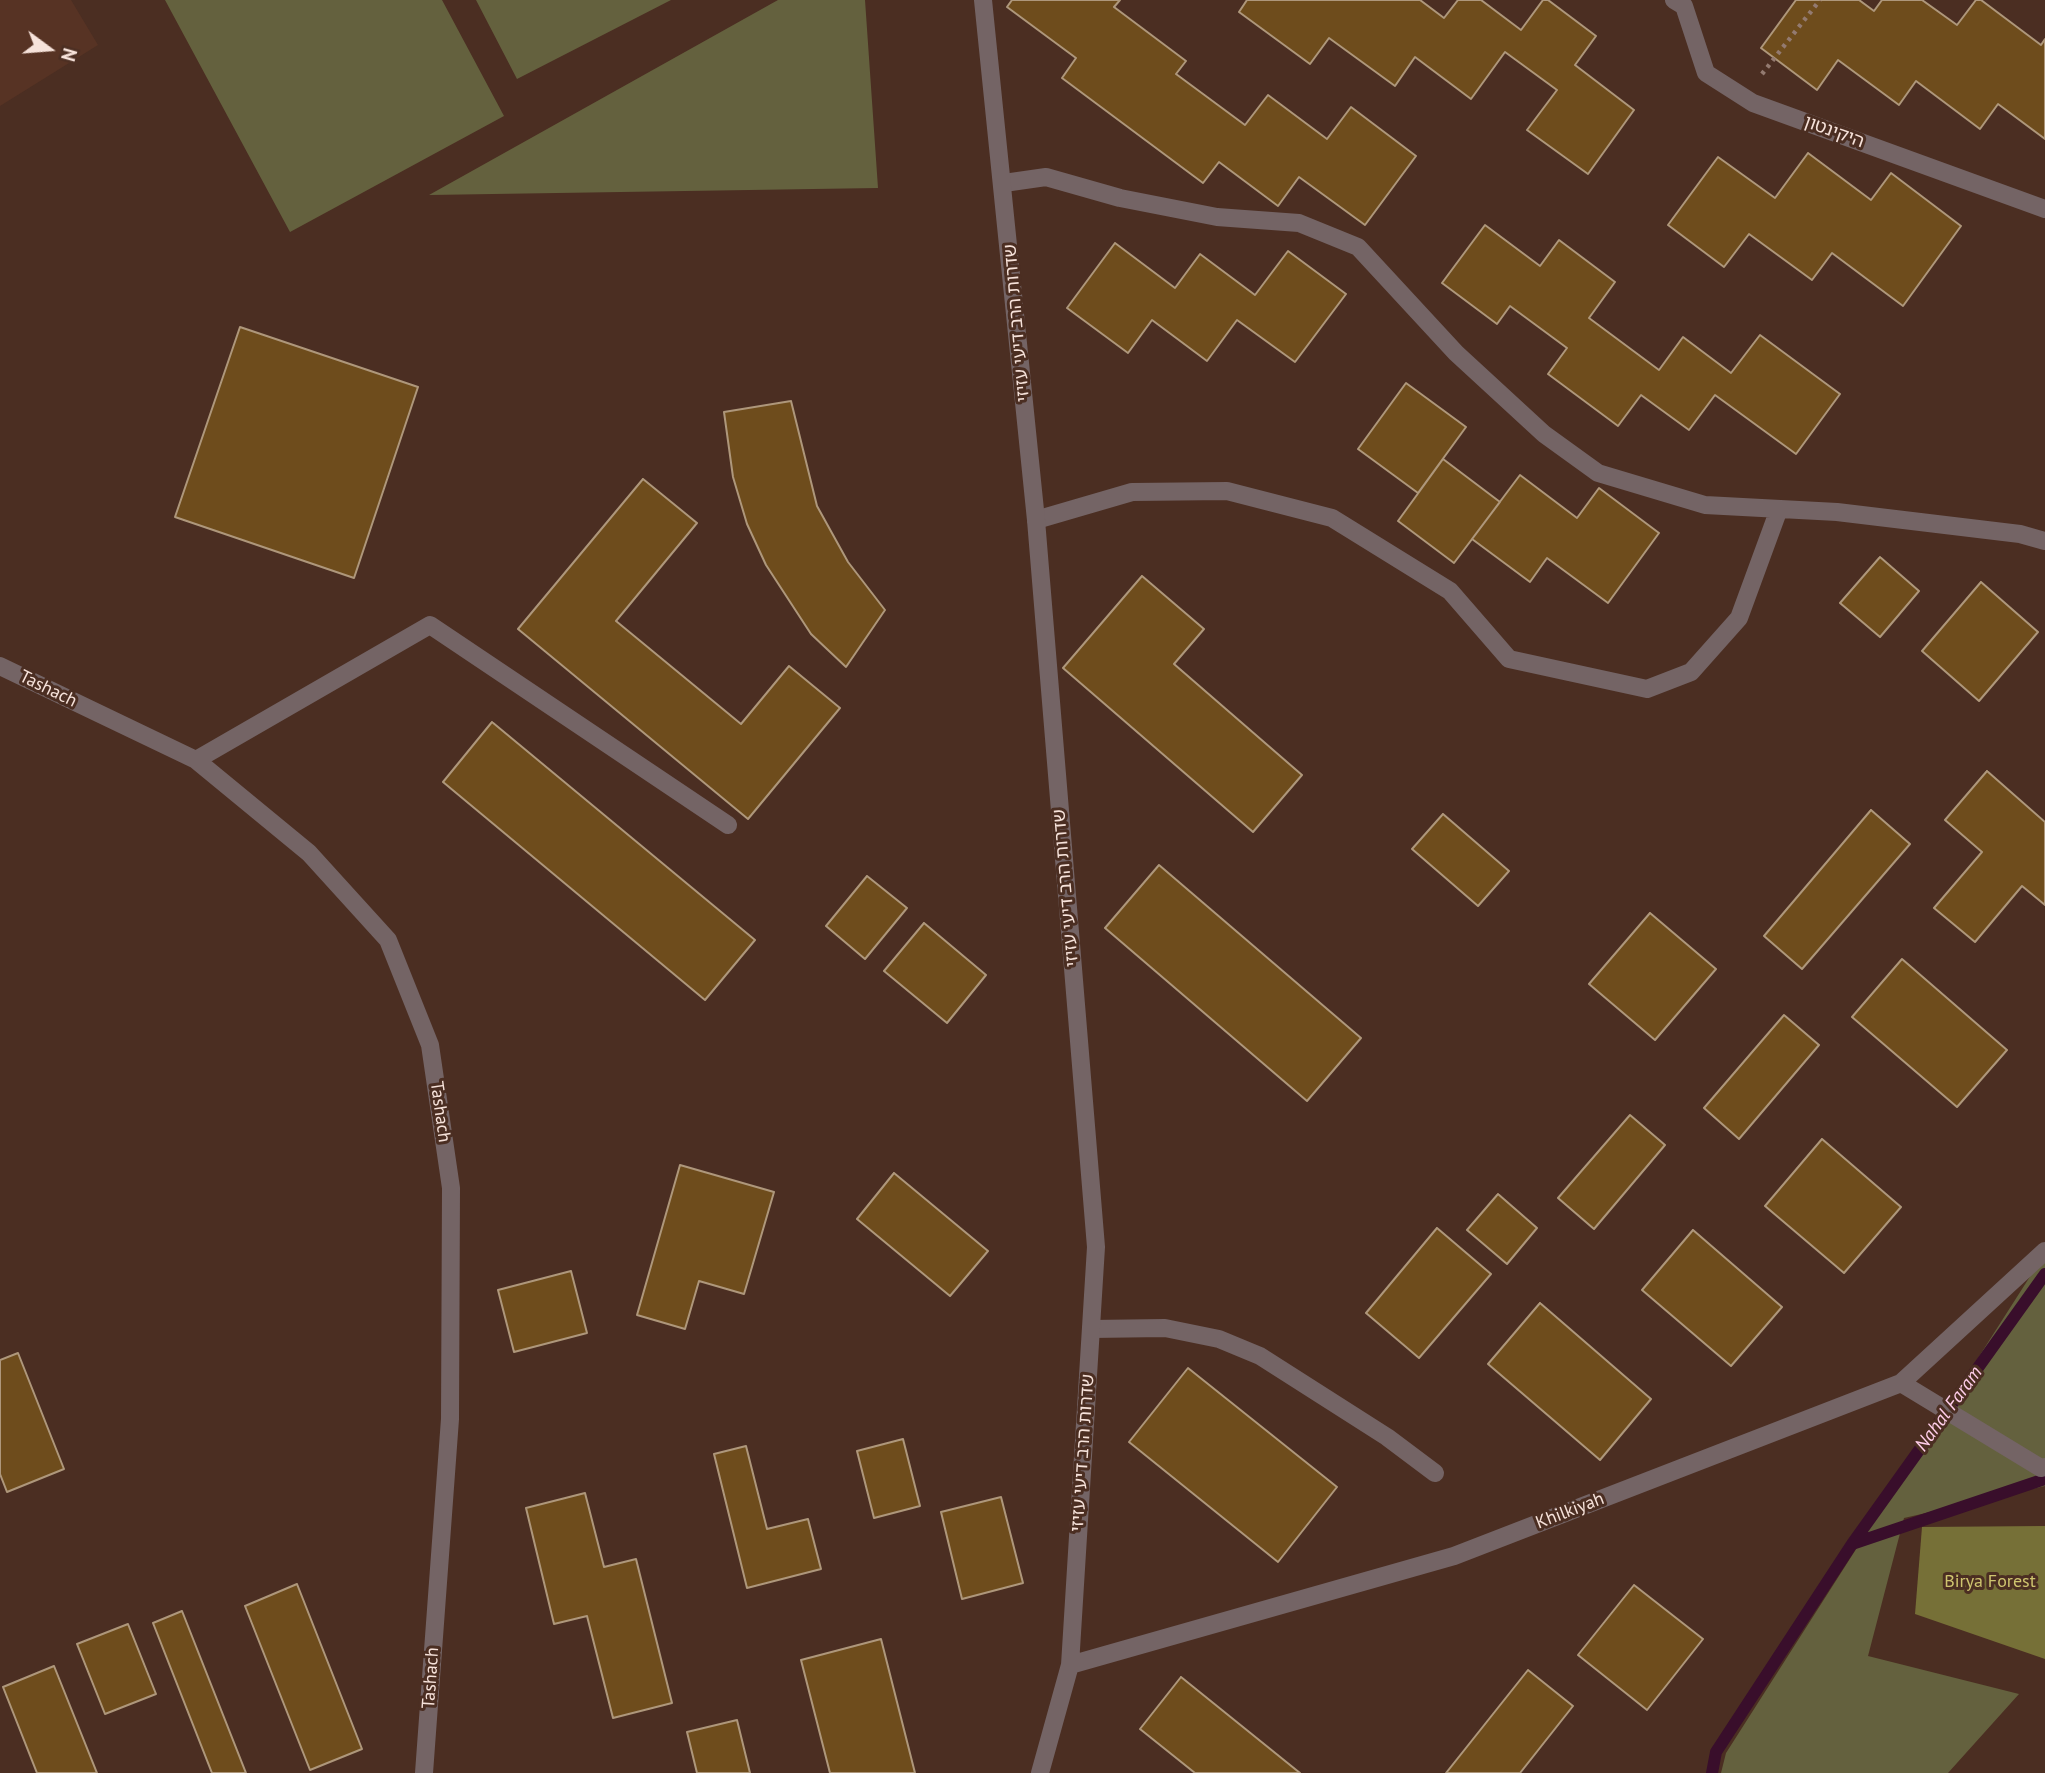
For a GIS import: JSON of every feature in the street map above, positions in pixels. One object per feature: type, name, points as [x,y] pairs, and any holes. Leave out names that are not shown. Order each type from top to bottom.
[{"type":"street","name":"שדרות הרב דיעי עזיזי","points":[[983,0],[1004,183],[1036,520],[1096,1247],[1070,1665],[1040,1773]]},
{"type":"street","name":"היקינטון","points":[[1674,0],[1684,6],[1706,73],[1744,98],[2045,209]]},
{"type":"street","points":[[1004,183],[1046,177],[1120,198],[1217,217],[1299,223],[1358,247],[1456,353],[1544,434],[1598,473],[1705,505],[1837,512],[2020,534],[2045,541]]},
{"type":"street","points":[[1036,520],[1132,492],[1227,491],[1332,518],[1450,591],[1509,659],[1647,689],[1691,672],[1739,618],[1779,509]]},
{"type":"street","points":[[196,760],[429,625],[728,825]]},
{"type":"street","name":"Tashach","points":[[0,666],[196,760],[309,853],[388,940],[430,1045],[451,1188],[450,1419],[424,1773]]},
{"type":"street","points":[[2045,1251],[1901,1383],[2041,1468],[2045,1467]]},
{"type":"street","points":[[1091,1329],[1165,1328],[1219,1339],[1260,1356],[1387,1437],[1435,1473]]},
{"type":"street","name":"Khilkiyah","points":[[1070,1665],[1454,1556],[1901,1383]]},
{"type":"path","points":[[1744,98],[1820,0]]},
{"type":"shaded area","points":[[0,0],[71,0],[98,45],[0,106]]},
{"type":"shaded area","points":[[165,0],[442,0],[504,116],[290,232]]},
{"type":"shaded area","points":[[476,0],[671,0],[517,79]]},
{"type":"shaded area","points":[[778,0],[865,0],[878,188],[429,195]]},
{"type":"shaded area","points":[[2045,1253],[2045,1486],[1904,1518],[1868,1656],[2019,1694],[1948,1773],[1721,1773],[1726,1753]]},
{"type":"green space","name":"Birya Forest","points":[[2045,1526],[2045,1659],[1915,1614],[1922,1527]]},
{"type":"building","points":[[1012,0],[1120,0],[1114,7],[1186,61],[1176,74],[1245,125],[1268,95],[1327,139],[1351,107],[1416,156],[1365,225],[1299,177],[1278,206],[1219,162],[1203,183],[1062,78],[1076,58],[1007,7]]},
{"type":"building","points":[[1247,0],[1420,0],[1444,18],[1458,0],[1481,0],[1521,30],[1543,0],[1548,0],[1596,36],[1575,65],[1634,110],[1588,174],[1527,130],[1557,90],[1505,52],[1471,99],[1415,57],[1395,86],[1329,38],[1310,64],[1239,12]]},
{"type":"building","points":[[1796,0],[1859,0],[1874,11],[1882,0],[1922,0],[1957,25],[1976,0],[1981,0],[2041,45],[2045,39],[2045,139],[1998,104],[1980,129],[1916,81],[1899,105],[1838,60],[1817,90],[1761,48]]},
{"type":"building","points":[[1808,153],[1871,200],[1891,173],[1961,226],[1903,306],[1832,253],[1812,280],[1749,234],[1724,267],[1668,225],[1718,157],[1775,198]]},
{"type":"building","points":[[1485,225],[1540,266],[1559,240],[1615,282],[1589,318],[1659,370],[1683,337],[1731,373],[1760,335],[1840,394],[1796,454],[1715,395],[1689,430],[1641,395],[1618,426],[1548,374],[1567,348],[1510,306],[1497,324],[1442,283]]},
{"type":"building","points":[[1115,243],[1175,288],[1200,254],[1255,295],[1288,251],[1346,294],[1295,362],[1237,320],[1207,361],[1152,320],[1128,353],[1067,308]]},
{"type":"building","points":[[240,327],[418,387],[354,578],[175,517]]},
{"type":"building","points":[[1406,383],[1466,427],[1418,493],[1358,449]]},
{"type":"building","points":[[791,401],[817,506],[848,562],[885,610],[846,667],[811,634],[766,565],[747,524],[733,477],[724,412]]},
{"type":"building","points":[[1443,459],[1500,502],[1454,563],[1398,521]]},
{"type":"building","points":[[1520,475],[1577,518],[1599,488],[1659,533],[1608,603],[1547,558],[1530,582],[1472,539]]},
{"type":"building","points":[[643,479],[697,523],[616,621],[741,724],[789,666],[840,708],[748,819],[518,629]]},
{"type":"building","points":[[1880,557],[1919,591],[1880,637],[1840,603]]},
{"type":"building","points":[[1142,576],[1204,629],[1174,664],[1302,775],[1253,832],[1063,668]]},
{"type":"building","points":[[1981,582],[2038,632],[1979,701],[1922,651]]},
{"type":"building","points":[[492,722],[755,940],[705,1000],[443,782]]},
{"type":"building","points":[[1987,771],[2045,822],[2045,905],[2022,886],[1975,942],[1934,908],[1982,852],[1945,820]]},
{"type":"building","points":[[1871,810],[1910,844],[1802,969],[1764,936]]},
{"type":"building","points":[[1443,814],[1509,871],[1478,906],[1412,849]]},
{"type":"building","points":[[1159,865],[1361,1038],[1307,1101],[1105,928]]},
{"type":"building","points":[[867,876],[907,908],[865,959],[826,926]]},
{"type":"building","points":[[1650,913],[1716,969],[1655,1040],[1589,984]]},
{"type":"building","points":[[924,923],[986,975],[947,1023],[884,971]]},
{"type":"building","points":[[1902,959],[2007,1050],[1957,1107],[1852,1017]]},
{"type":"building","points":[[1784,1015],[1819,1045],[1739,1139],[1704,1108]]},
{"type":"building","points":[[1630,1115],[1665,1145],[1594,1229],[1558,1198]]},
{"type":"building","points":[[1822,1139],[1901,1207],[1844,1273],[1765,1206]]},
{"type":"building","points":[[680,1165],[774,1192],[744,1294],[699,1281],[685,1329],[637,1315]]},
{"type":"building","points":[[894,1173],[988,1251],[950,1296],[857,1219]]},
{"type":"building","points":[[1498,1194],[1537,1228],[1507,1264],[1467,1230]]},
{"type":"building","points":[[1437,1228],[1491,1274],[1419,1358],[1366,1313]]},
{"type":"building","points":[[1693,1230],[1782,1307],[1731,1366],[1642,1290]]},
{"type":"building","points":[[571,1271],[587,1333],[514,1352],[498,1290]]},
{"type":"building","points":[[1540,1303],[1651,1399],[1600,1460],[1488,1364]]},
{"type":"building","points":[[18,1353],[64,1469],[7,1492],[0,1474],[0,1360]]},
{"type":"building","points":[[1188,1368],[1337,1487],[1278,1562],[1129,1442]]},
{"type":"building","points":[[903,1439],[920,1506],[874,1518],[857,1451]]},
{"type":"building","points":[[746,1446],[767,1529],[808,1519],[821,1569],[747,1588],[714,1454]]},
{"type":"building","points":[[585,1493],[604,1567],[636,1559],[672,1703],[613,1718],[587,1616],[554,1624],[526,1508]]},
{"type":"building","points":[[1001,1497],[1023,1583],[962,1599],[941,1512]]},
{"type":"building","points":[[297,1584],[362,1749],[310,1770],[245,1606]]},
{"type":"building","points":[[1634,1585],[1703,1639],[1647,1710],[1578,1655]]},
{"type":"building","points":[[182,1611],[246,1773],[212,1773],[153,1623]]},
{"type":"building","points":[[128,1624],[156,1694],[105,1714],[77,1644]]},
{"type":"building","points":[[881,1639],[915,1773],[830,1773],[801,1660]]},
{"type":"building","points":[[54,1666],[97,1773],[37,1773],[3,1687]]},
{"type":"building","points":[[1528,1670],[1573,1706],[1520,1773],[1446,1773]]},
{"type":"building","points":[[1181,1677],[1300,1773],[1195,1773],[1140,1729]]},
{"type":"building","points":[[737,1720],[750,1773],[697,1773],[687,1732]]},
{"type":"waterway","name":"Nahal Faram","points":[[1712,1773],[1716,1752],[1852,1544],[2045,1274]]},
{"type":"waterway","points":[[1852,1544],[2045,1479]]}]
